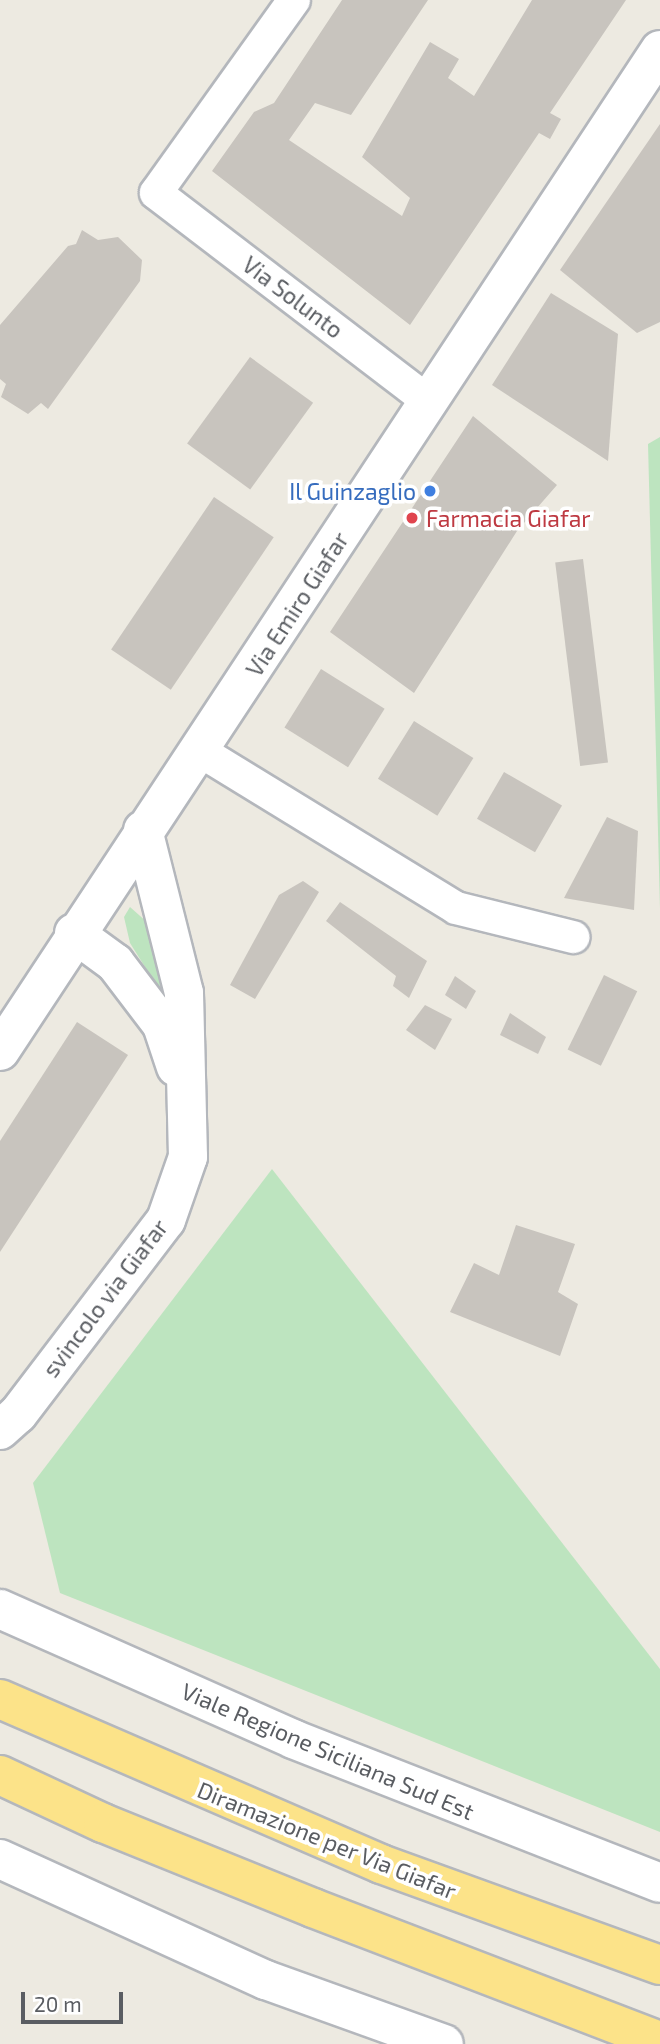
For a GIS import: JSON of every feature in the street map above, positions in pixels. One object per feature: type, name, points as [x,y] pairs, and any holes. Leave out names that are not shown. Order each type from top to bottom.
[{"type":"highway","name":"Diramazione per Via Giafar","points":[[0,1699],[381,1864],[660,1965]]},
{"type":"highway","points":[[0,1775],[103,1823]]},
{"type":"highway","points":[[0,1787],[103,1823],[460,1967],[660,2041]]},
{"type":"street","name":"Via Solunto","points":[[294,0],[156,193],[429,402]]},
{"type":"street","name":"Via Emiro Giafar","points":[[0,1051],[74,933],[200,751],[660,50]]},
{"type":"street","points":[[200,751],[456,908],[573,937]]},
{"type":"street","name":"svincolo via Giafar","points":[[0,1456],[9,1422],[166,1220],[188,1157],[184,993],[143,830]]},
{"type":"street","name":"svincolo via Giafar","points":[[74,933],[115,963],[162,1025],[186,1095]]},
{"type":"street","name":"Viale Regione Siciliana Sud Est","points":[[0,1609],[293,1739],[660,1884]]},
{"type":"street","points":[[0,1859],[265,1980],[444,2044]]},
{"type":"green space","points":[[660,437],[660,909],[648,444]]},
{"type":"green space","points":[[130,907],[148,923],[165,975],[165,999],[130,943],[124,917]]},
{"type":"green space","points":[[272,1169],[660,1669],[660,1832],[60,1593],[33,1483]]},
{"type":"building","points":[[342,0],[428,0],[351,115],[315,103],[289,140],[402,216],[410,198],[362,157],[430,42],[459,59],[448,78],[474,96],[532,0],[626,0],[550,113],[561,119],[550,139],[539,133],[410,325],[212,171],[254,112],[274,103]]},
{"type":"building","points":[[660,124],[660,322],[637,333],[560,270]]},
{"type":"building","points":[[82,230],[98,240],[118,237],[142,260],[140,281],[48,409],[41,403],[28,414],[1,397],[6,384],[0,379],[0,325],[68,246],[76,244]]},
{"type":"building","points":[[551,293],[618,334],[608,461],[492,385]]},
{"type":"building","points":[[250,357],[313,403],[250,489],[187,444]]},
{"type":"building","points":[[473,416],[557,485],[517,531],[414,693],[330,632]]},
{"type":"building","points":[[214,497],[274,537],[171,690],[111,650]]},
{"type":"building","points":[[583,559],[608,762],[580,766],[555,562]]},
{"type":"building","points":[[321,669],[385,709],[348,767],[284,728]]},
{"type":"building","points":[[414,721],[473,758],[437,816],[378,779]]},
{"type":"building","points":[[504,772],[562,805],[535,852],[477,819]]},
{"type":"building","points":[[607,817],[638,831],[634,910],[564,898]]},
{"type":"building","points":[[303,881],[319,892],[255,999],[230,985],[279,895]]},
{"type":"building","points":[[340,902],[427,961],[409,998],[393,986],[396,976],[326,921]]},
{"type":"building","points":[[604,975],[637,991],[601,1066],[568,1050]]},
{"type":"building","points":[[455,976],[476,991],[466,1009],[445,995]]},
{"type":"building","points":[[425,1005],[452,1019],[435,1050],[406,1030]]},
{"type":"building","points":[[510,1013],[546,1037],[538,1054],[500,1035]]},
{"type":"building","points":[[77,1022],[128,1055],[0,1252],[0,1141]]},
{"type":"building","points":[[516,1225],[575,1244],[558,1292],[578,1304],[560,1356],[450,1312],[474,1263],[499,1275]]},
{"type":"place","name":"Il Guinzaglio","points":[[430,491]]},
{"type":"place","name":"Farmacia Giafar","points":[[412,518]]}]
